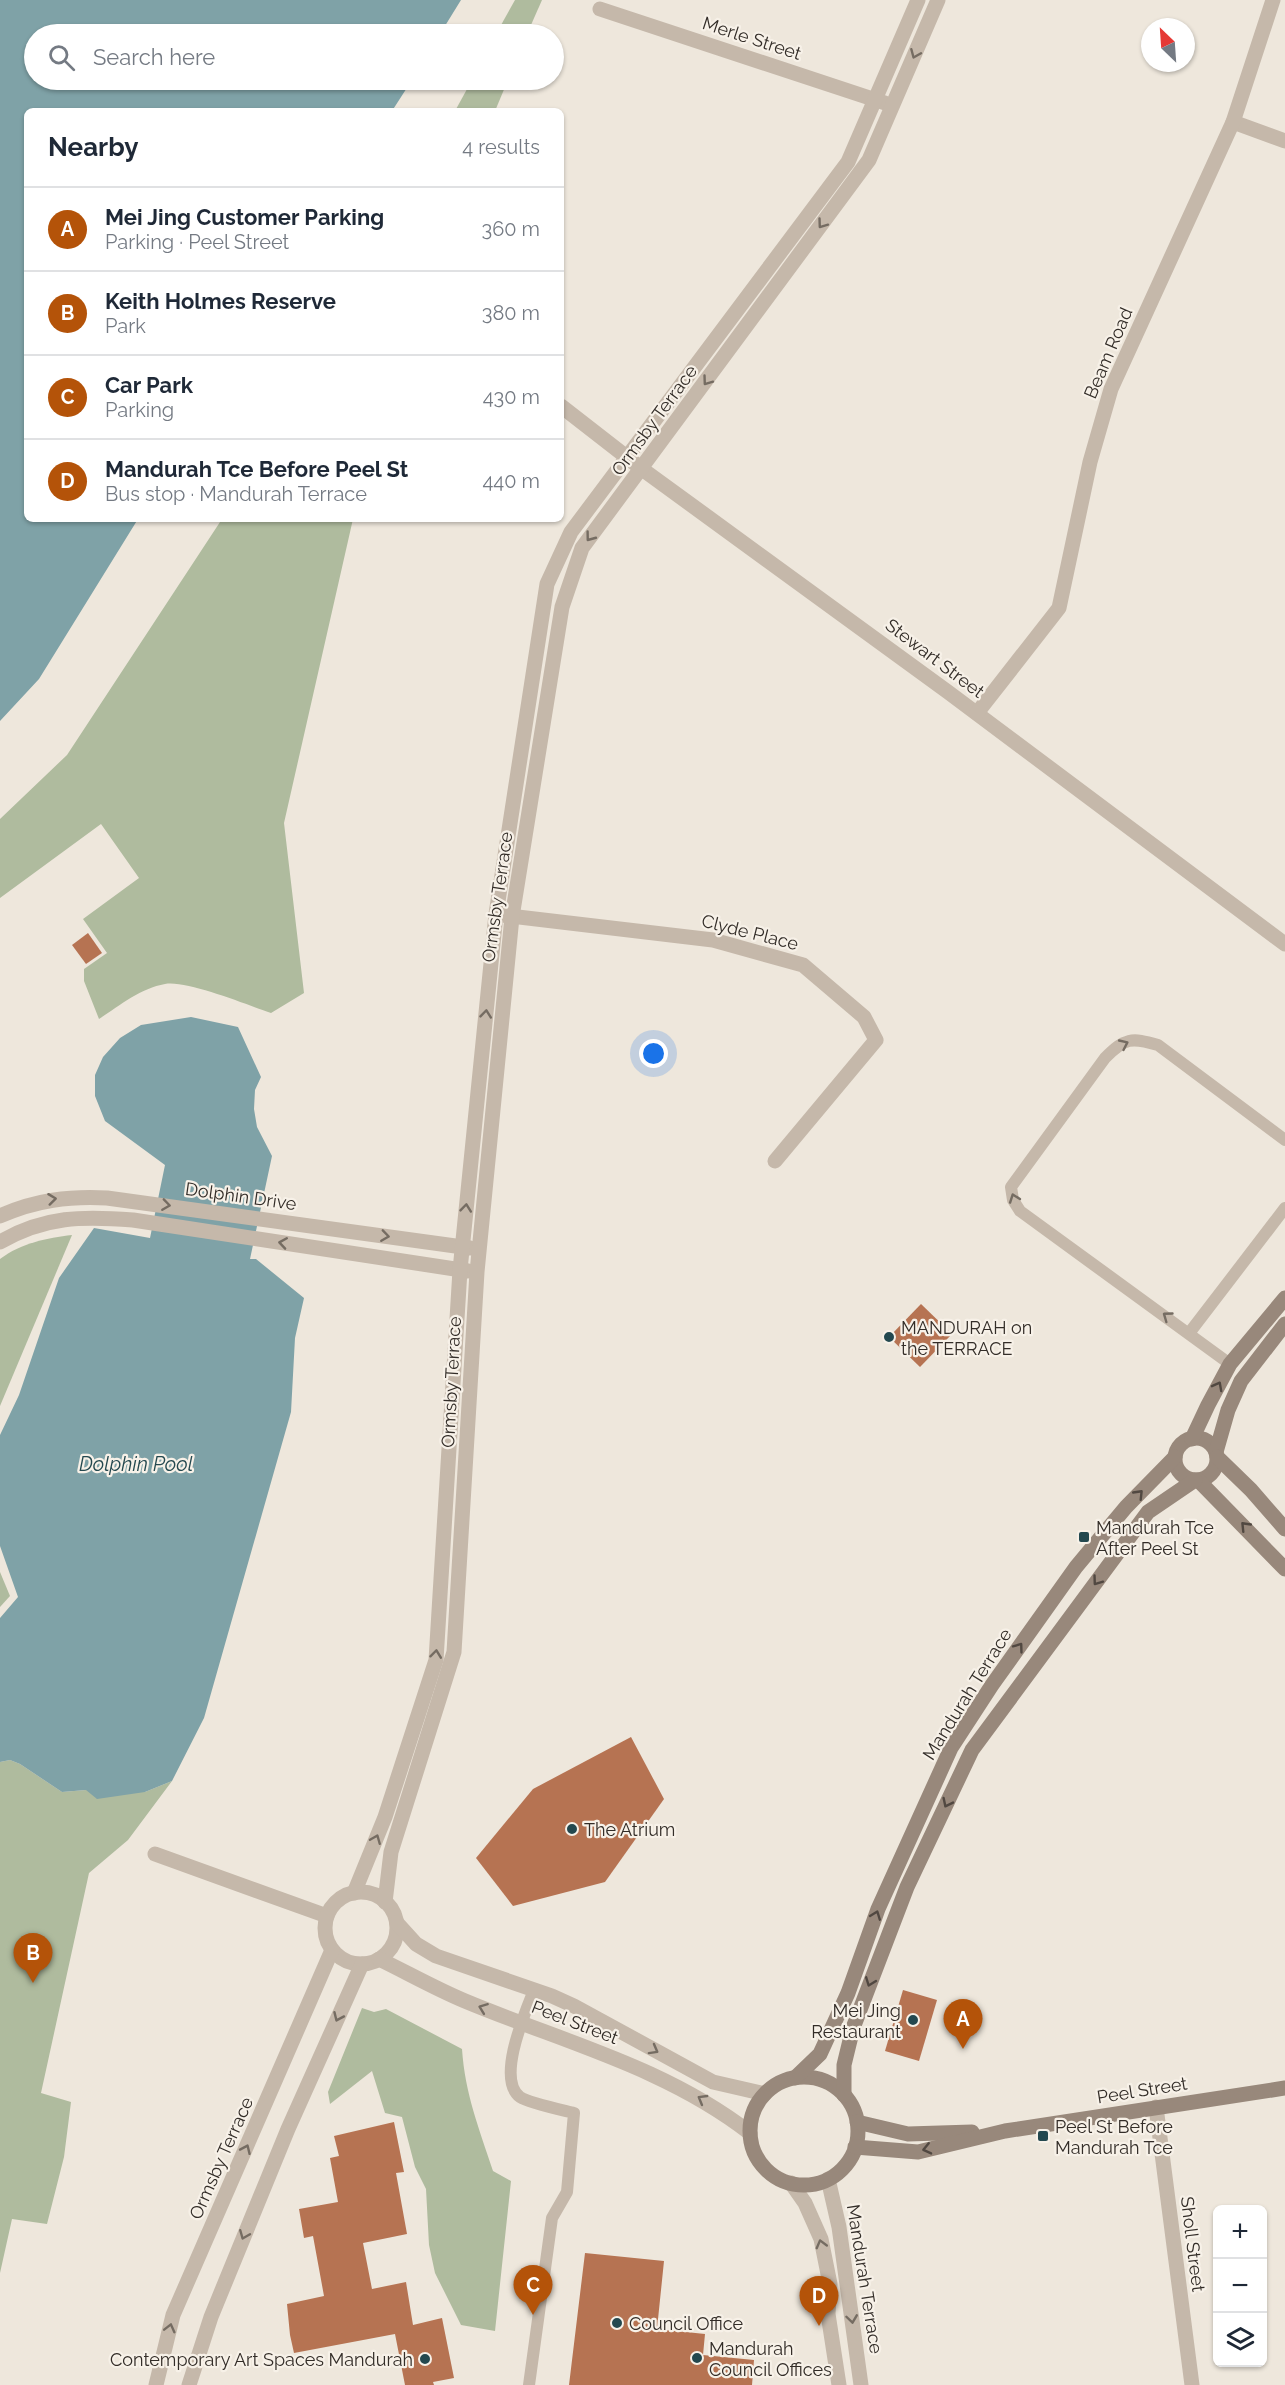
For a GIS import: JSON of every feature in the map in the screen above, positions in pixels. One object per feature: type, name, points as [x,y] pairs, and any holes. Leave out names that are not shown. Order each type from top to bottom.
[{"type":"main road","points":[[1285,1298],[1230,1364],[1192,1439],[1178,1448],[1174,1457],[1177,1469],[1182,1475],[1197,1480],[1285,1569]]},
{"type":"main road","points":[[1197,1480],[1209,1476],[1214,1471],[1228,1410],[1241,1382],[1285,1324]]},
{"type":"main road","points":[[1192,1439],[1204,1440],[1210,1444],[1216,1455],[1285,1529]]},
{"type":"main road","name":"Mandurah Terrace","points":[[795,2078],[820,2054],[848,1994],[878,1909],[951,1748],[992,1685],[1076,1567],[1126,1508],[1174,1457]]},
{"type":"main road","name":"Mandurah Terrace","points":[[844,2095],[844,2065],[853,2028],[907,1887],[972,1750],[1148,1512],[1197,1480]]},
{"type":"main road","points":[[795,2078],[813,2078],[831,2084],[844,2095],[857,2121],[855,2147],[849,2160],[840,2171],[816,2184],[791,2183],[766,2170],[752,2146],[750,2133],[751,2119],[756,2105],[765,2094],[779,2083],[795,2078]]},
{"type":"main road","name":"Peel Street","points":[[855,2147],[918,2152],[1005,2131],[1285,2088]]},
{"type":"main road","name":"Peel Street","points":[[857,2121],[908,2134],[1005,2131]]},
{"type":"street","name":"Ormsby Terrace","points":[[354,1893],[385,1817],[436,1660],[460,1270],[496,914],[547,584],[571,532],[848,162],[918,0]]},
{"type":"street","name":"Ormsby Terrace","points":[[385,1902],[391,1852],[454,1652],[477,1272],[512,917],[562,607],[582,548],[869,160],[938,0]]},
{"type":"street","name":"Beam Road","points":[[977,713],[1059,608],[1090,462],[1111,389],[1233,122],[1273,0]]},
{"type":"street","name":"Merle Street","points":[[600,9],[892,106]]},
{"type":"street","points":[[1233,122],[1285,141]]},
{"type":"street","name":"Stewart Street","points":[[564,408],[642,469],[977,713],[1285,944]]},
{"type":"street","name":"Clyde Place","points":[[496,914],[713,940],[802,965],[864,1017],[876,1040],[775,1161]]},
{"type":"street","name":"Dolphin Drive","points":[[0,1216],[41,1200],[72,1197],[107,1198],[479,1250]]},
{"type":"street","points":[[0,1242],[26,1229],[57,1219],[102,1218],[133,1220],[477,1272]]},
{"type":"street","points":[[155,1854],[327,1916]]},
{"type":"street","points":[[354,1893],[376,1896],[385,1902],[395,1915],[397,1923],[394,1944],[388,1953],[379,1959],[362,1964],[351,1963],[341,1958],[327,1940],[325,1927],[327,1916],[333,1906],[354,1893]]},
{"type":"street","name":"Peel Street","points":[[397,1923],[416,1944],[436,1956],[574,2006],[713,2082],[765,2094]]},
{"type":"street","name":"Ormsby Terrace","points":[[156,2385],[173,2315],[333,1950]]},
{"type":"street","name":"Peel Street","points":[[379,1959],[464,2001],[596,2049],[666,2080],[702,2099],[750,2133]]},
{"type":"street","points":[[189,2385],[211,2317],[288,2129],[362,1964]]},
{"type":"street","name":"Sholl Street","points":[[1156,2107],[1192,2385]]},
{"type":"street","name":"Mandurah Terrace","points":[[828,2179],[839,2228],[861,2385]]},
{"type":"street","name":"Mandurah Terrace","points":[[791,2183],[805,2203],[821,2239],[830,2284],[828,2314],[839,2385]]},
{"type":"lane","points":[[1230,1364],[1190,1332],[1020,1210],[1013,1200],[1011,1188],[1105,1058],[1126,1042],[1138,1039],[1158,1045],[1285,1140]]},
{"type":"lane","points":[[1190,1332],[1285,1208]]},
{"type":"lane","points":[[529,2385],[552,2217],[567,2192],[574,2113],[521,2097],[512,2087],[509,2074],[521,2022],[534,1990]]},
{"type":"green space","points":[[515,0],[542,0],[531,24],[502,24]]},
{"type":"green space","points":[[467,90],[504,90],[496,108],[457,108]]},
{"type":"green space","points":[[220,522],[352,522],[284,823],[304,993],[271,1013],[202,989],[165,984],[139,993],[99,1019],[84,981],[84,969],[107,953],[83,919],[139,878],[101,824],[0,898],[0,819],[67,755]]},
{"type":"green space","points":[[72,1235],[0,1406],[0,1259],[34,1242]]},
{"type":"green space","points":[[0,1572],[10,1596],[0,1607]]},
{"type":"green space","points":[[10,1760],[20,1764],[62,1792],[86,1790],[145,1792],[172,1781],[128,1840],[89,1873],[41,2093],[71,2102],[64,2157],[47,2224],[12,2219],[0,2273],[0,1762]]},
{"type":"green space","points":[[362,2008],[374,2012],[386,2009],[462,2049],[469,2096],[493,2171],[511,2181],[495,2331],[461,2325],[435,2273],[429,2245],[426,2189],[415,2167],[402,2117],[385,2113],[372,2071],[330,2104],[328,2092]]},
{"type":"water","points":[[0,0],[461,0],[446,24],[24,24],[24,90],[406,90],[394,108],[24,108],[24,522],[136,522],[39,679],[0,721]]},
{"type":"water","name":"Dolphin Pool","points":[[191,1017],[238,1027],[261,1077],[255,1090],[254,1109],[257,1127],[272,1156],[250,1259],[256,1259],[304,1298],[295,1338],[291,1412],[204,1718],[172,1781],[145,1792],[97,1799],[86,1790],[62,1792],[20,1764],[10,1760],[0,1762],[0,1618],[18,1597],[0,1546],[0,1435],[19,1395],[59,1278],[94,1228],[150,1238],[165,1165],[105,1121],[95,1096],[95,1075],[103,1057],[120,1038],[141,1025]]},
{"type":"building","points":[[88,933],[102,953],[86,964],[72,945]]},
{"type":"building","name":"MANDURAH on the TERRACE","points":[[921,1304],[952,1334],[920,1367],[889,1337]]},
{"type":"building","name":"The Atrium","points":[[631,1737],[664,1799],[605,1882],[513,1906],[476,1858],[533,1789]]},
{"type":"building","name":"Mei Jing Restaurant","points":[[903,1990],[937,2000],[919,2061],[885,2051]]},
{"type":"building","points":[[394,2122],[404,2172],[396,2173],[407,2234],[363,2243],[372,2289],[406,2282],[413,2325],[442,2318],[454,2378],[433,2382],[434,2385],[405,2385],[395,2334],[294,2353],[290,2335],[287,2304],[324,2296],[313,2236],[304,2238],[299,2209],[338,2202],[330,2158],[339,2156],[334,2136]]},
{"type":"building","name":"Council Office","points":[[585,2253],[664,2261],[657,2329],[705,2334],[703,2355],[754,2360],[752,2385],[569,2385]]},
{"type":"place","name":"MANDURAH on the TERRACE","points":[[889,1337]]},
{"type":"place","name":"Mandurah Tce After Peel St","points":[[1084,1537]]},
{"type":"place","name":"The Atrium","points":[[572,1829]]},
{"type":"place","name":"Keith Holmes Reserve","points":[[33,1983]]},
{"type":"place","name":"Mei Jing Restaurant","points":[[913,2020]]},
{"type":"place","name":"Mei Jing Customer Parking","points":[[963,2049]]},
{"type":"place","name":"Peel St Before Mandurah Tce","points":[[1043,2136]]},
{"type":"place","name":"Car Park","points":[[533,2315]]},
{"type":"place","name":"Council Office","points":[[617,2323]]},
{"type":"place","name":"Mandurah Tce Before Peel St","points":[[819,2326]]},
{"type":"place","name":"Mandurah Council Offices","points":[[697,2358]]},
{"type":"place","name":"Contemporary Art Spaces Mandurah","points":[[425,2359]]}]
